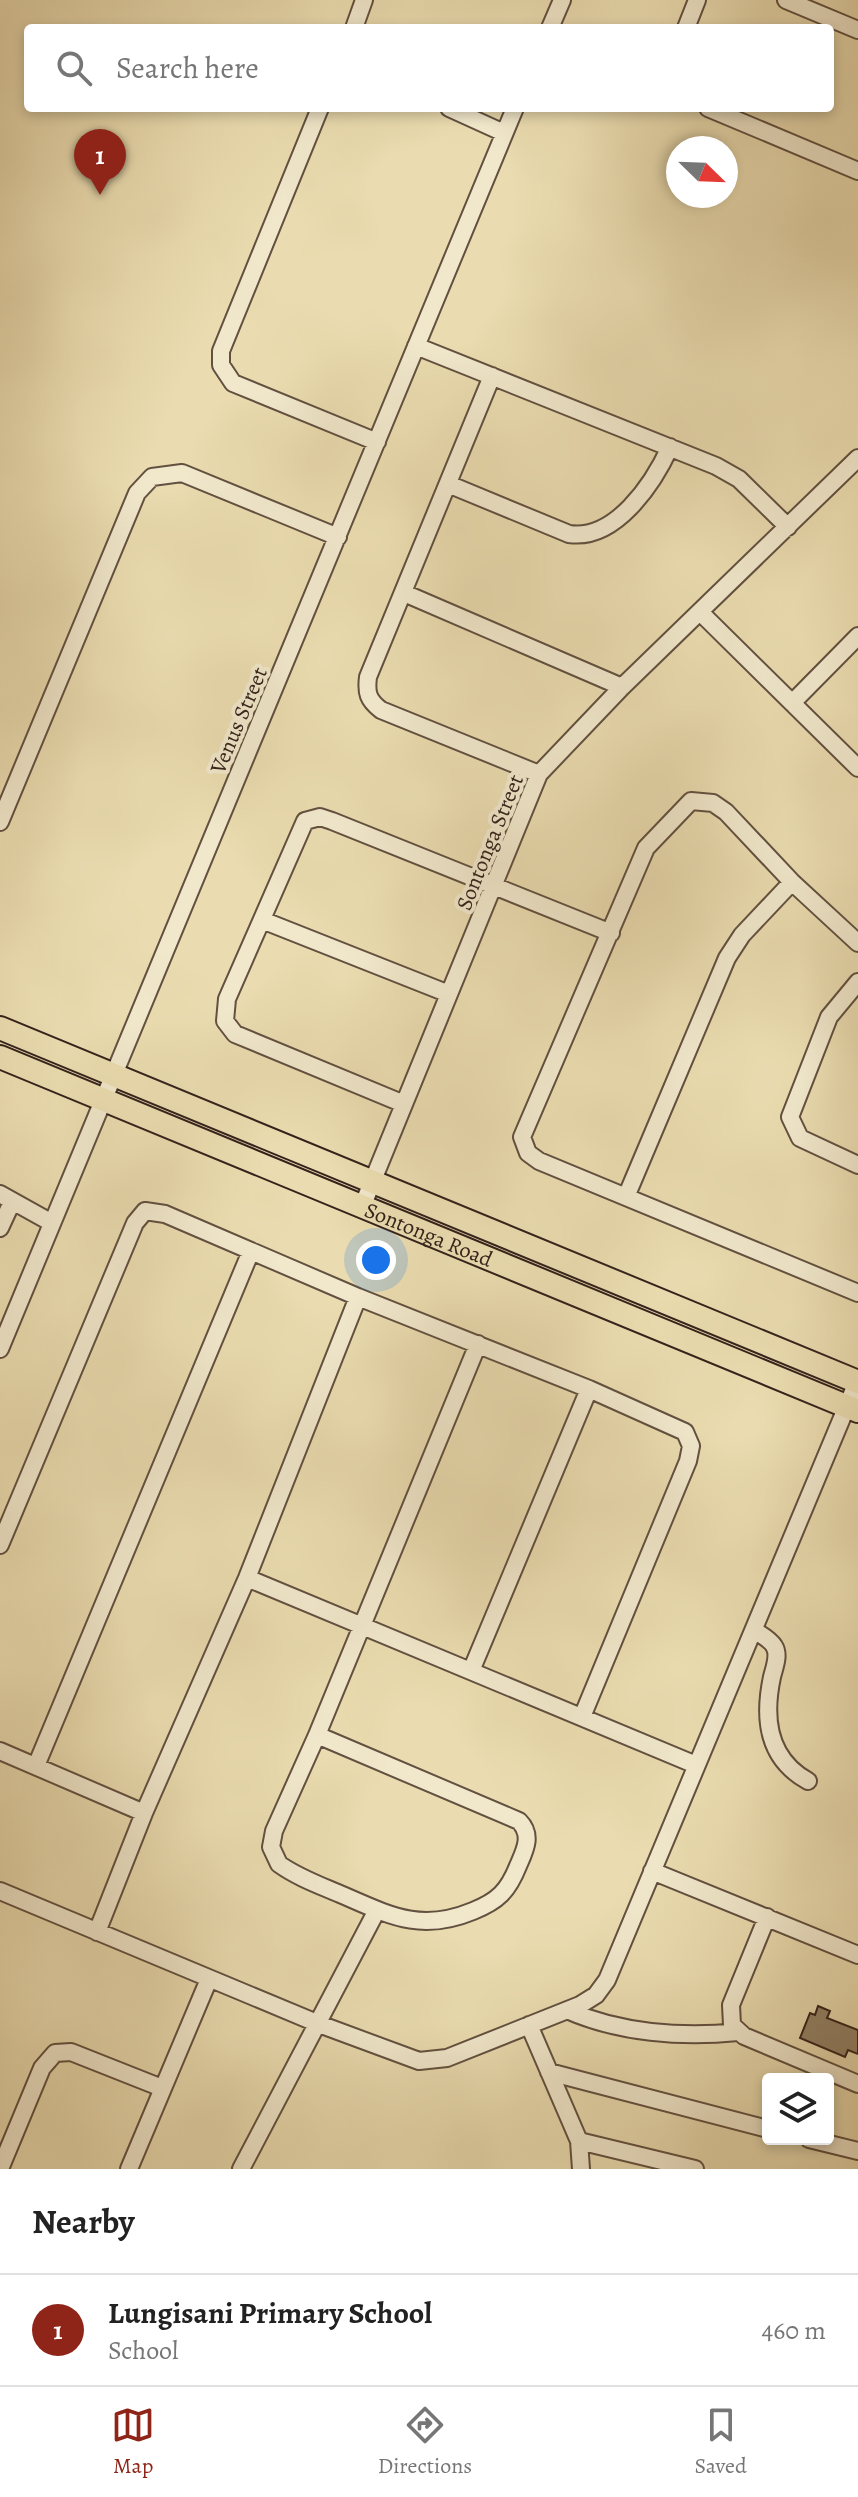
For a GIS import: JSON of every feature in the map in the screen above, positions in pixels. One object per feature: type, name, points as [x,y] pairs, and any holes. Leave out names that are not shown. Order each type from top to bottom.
[{"type":"main road","name":"Sontonga Road","points":[[0,1028],[857,1382]]},
{"type":"main road","name":"Sontonga Road","points":[[0,1057],[852,1409]]},
{"type":"street","points":[[355,24],[364,0]]},
{"type":"street","points":[[552,24],[562,0]]},
{"type":"street","points":[[688,24],[697,0]]},
{"type":"street","points":[[786,0],[858,30]]},
{"type":"street","points":[[318,112],[221,351],[221,365],[233,383],[377,442]]},
{"type":"street","points":[[458,112],[504,133]]},
{"type":"street","name":"Venus Street","points":[[1,1345],[115,1077],[513,112]]},
{"type":"street","points":[[718,112],[858,171]]},
{"type":"street","points":[[416,346],[670,447],[739,479],[788,527]]},
{"type":"street","points":[[492,376],[368,677],[370,702],[381,710],[539,774]]},
{"type":"street","points":[[448,484],[569,534],[585,537],[609,525],[645,489],[670,447]]},
{"type":"street","name":"Sontonga Street","points":[[362,1207],[539,774],[622,687],[858,458]]},
{"type":"street","points":[[0,822],[137,493],[152,477],[182,473],[338,537]]},
{"type":"street","points":[[404,593],[622,687]]},
{"type":"street","points":[[700,612],[858,768]]},
{"type":"street","points":[[792,703],[858,636]]},
{"type":"street","points":[[858,943],[792,882],[726,812],[713,803],[691,801],[646,848],[522,1137],[522,1144],[539,1161],[858,1293]]},
{"type":"street","points":[[404,1104],[229,1029],[223,1011],[299,830],[311,817],[332,821],[611,933]]},
{"type":"street","points":[[626,1197],[727,958],[742,935],[792,882]]},
{"type":"street","points":[[262,920],[449,994]]},
{"type":"street","points":[[858,982],[829,1017],[790,1117],[800,1138],[858,1165]]},
{"type":"street","points":[[0,1228],[6,1198],[52,1223]]},
{"type":"street","points":[[0,1545],[139,1214],[145,1211],[165,1214],[358,1297],[589,1389],[680,1428],[689,1436],[691,1446],[582,1717]]},
{"type":"street","points":[[36,1766],[251,1251]]},
{"type":"street","points":[[97,1932],[144,1813],[247,1578],[358,1297]]},
{"type":"street","points":[[317,1735],[511,1816],[526,1830],[525,1849],[512,1881],[494,1902],[435,1923],[405,1919],[377,1910],[286,1869],[273,1854],[276,1825],[317,1735],[359,1626],[478,1344]]},
{"type":"street","points":[[0,1891],[319,2024],[408,2058],[428,2062],[447,2058],[588,2000],[607,1980],[696,1765],[852,1409],[857,1382]]},
{"type":"street","points":[[471,1671],[589,1389]]},
{"type":"street","points":[[247,1578],[696,1765]]},
{"type":"street","points":[[754,1630],[774,1645],[777,1656],[768,1707],[772,1744],[782,1760],[808,1781]]},
{"type":"street","points":[[0,1751],[144,1813]]},
{"type":"street","points":[[652,1871],[858,1955]]},
{"type":"street","points":[[241,2169],[377,1910]]},
{"type":"street","points":[[738,2032],[731,2021],[731,2005],[767,1917]]},
{"type":"street","points":[[129,2169],[209,1979]]},
{"type":"street","points":[[567,2010],[594,2022],[630,2028],[701,2036],[738,2032],[858,2084]]},
{"type":"street","points":[[529,2025],[579,2141],[581,2169]]},
{"type":"street","points":[[0,2169],[42,2068],[55,2053],[71,2052],[162,2088]]},
{"type":"street","points":[[549,2072],[762,2127]]},
{"type":"street","points":[[579,2141],[695,2169]]},
{"type":"street","points":[[834,2145],[858,2151]]},
{"type":"building","points":[[818,2006],[830,2011],[827,2018],[858,2030],[858,2054],[848,2050],[845,2057],[800,2038],[810,2013],[815,2015]]},
{"type":"place","name":"Lungisani Primary School","points":[[100,195]]}]
